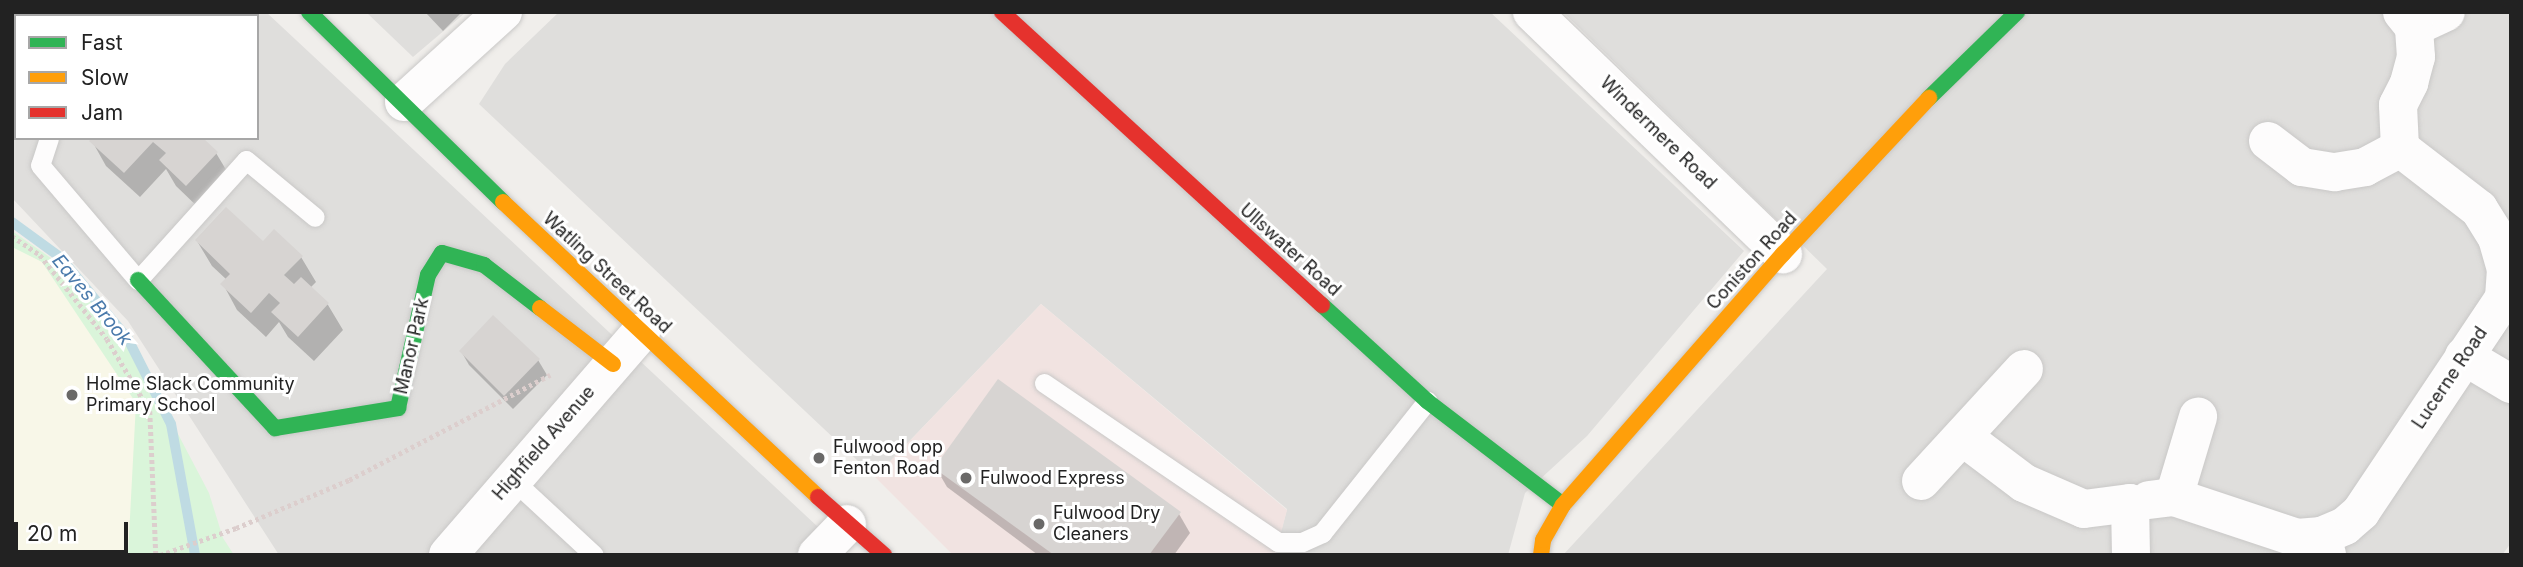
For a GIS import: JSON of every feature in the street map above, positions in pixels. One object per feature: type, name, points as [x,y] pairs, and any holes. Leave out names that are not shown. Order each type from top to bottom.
[{"type":"street","name":"Watling Street Road","points":[[309,12],[404,102],[503,202],[847,524],[884,555]]},
{"type":"street","points":[[404,102],[503,12]]},
{"type":"street","name":"Ullswater Road","points":[[1002,12],[1427,401],[1563,505]]},
{"type":"street","name":"Windermere Road","points":[[1532,12],[1783,254]]},
{"type":"street","name":"Coniston Road","points":[[1541,555],[1543,540],[1563,505],[1783,254],[1926,101],[2017,12]]},
{"type":"street","points":[[2268,141],[2302,167],[2335,173],[2365,167],[2400,148],[2398,104],[2409,83],[2416,57],[2420,17]]},
{"type":"street","name":"Lucerne Road","points":[[1963,437],[2024,483],[2084,509],[2174,497],[2325,545],[2361,512],[2504,298],[2506,269],[2497,238],[2479,209],[2400,148]]},
{"type":"street","name":"Manor Park","points":[[138,280],[275,428],[398,408],[428,275],[442,253],[484,265],[613,364]]},
{"type":"street","name":"Highfield Avenue","points":[[448,555],[642,332]]},
{"type":"street","points":[[2464,356],[2511,384]]},
{"type":"street","points":[[1921,481],[2024,369]]},
{"type":"street","points":[[2174,497],[2198,417]]},
{"type":"street","points":[[2130,503],[2131,555]]},
{"type":"street","points":[[817,555],[847,524]]},
{"type":"lane","name":"Manor Park","points":[[48,140],[40,165],[138,280]]},
{"type":"lane","points":[[138,280],[246,160],[315,217]]},
{"type":"lane","points":[[1044,383],[1278,542],[1302,542],[1322,533],[1427,401]]},
{"type":"lane","points":[[513,480],[593,555]]},
{"type":"path","points":[[12,236],[40,254],[107,339],[150,411],[158,555],[217,535]]},
{"type":"shaded area","points":[[12,12],[266,12],[848,555],[279,555],[128,321],[12,198]]},
{"type":"shaded area","points":[[366,12],[466,12],[413,57]]},
{"type":"shaded area","points":[[559,12],[1490,12],[1744,251],[1587,436],[1525,493],[1508,555],[1275,555],[1287,509],[1041,304],[875,477],[479,104],[505,64]]},
{"type":"shaded area","points":[[1563,12],[2511,12],[2511,543],[2502,555],[1563,555],[1827,269]]},
{"type":"shaded area","name":"Holme Slack Community Primary School","points":[[12,243],[42,262],[122,377],[136,403],[137,555],[12,555]]},
{"type":"shaded area","points":[[1041,304],[1287,510],[1275,555],[953,555],[875,477]]},
{"type":"green space","points":[[12,231],[68,270],[128,339],[209,493],[223,538],[234,555],[128,555],[136,403],[42,262],[12,247]]},
{"type":"building","points":[[12,58],[14,96],[12,98]]},
{"type":"building","points":[[205,140],[218,152],[186,186],[159,160],[166,153],[153,142],[124,173],[89,141]]},
{"type":"building","points":[[226,207],[263,241],[274,229],[303,256],[284,275],[294,284],[301,277],[329,303],[298,337],[271,312],[280,303],[269,293],[251,313],[220,284],[230,274],[195,240]]},
{"type":"building","points":[[493,315],[540,359],[504,396],[459,351]]},
{"type":"building","points":[[998,379],[1181,512],[1149,555],[1054,555],[934,468]]},
{"type":"waterway","name":"Eaves Brook","points":[[12,222],[60,257],[128,339],[171,424],[195,555]]},
{"type":"traffic: fast","points":[[309,12],[503,202]]},
{"type":"traffic: fast","points":[[1929,98],[2017,12]]},
{"type":"traffic: fast","points":[[138,280],[275,428],[398,408],[428,275],[442,253],[484,265],[540,308]]},
{"type":"traffic: fast","points":[[1322,305],[1427,401],[1563,505]]},
{"type":"traffic: slow","points":[[1541,555],[1543,540],[1563,505],[1783,254],[1929,98]]},
{"type":"traffic: slow","points":[[503,202],[818,497]]},
{"type":"traffic: slow","points":[[540,308],[613,364]]},
{"type":"traffic: jam","points":[[1002,12],[1322,305]]},
{"type":"traffic: jam","points":[[818,497],[884,555]]},
{"type":"place","name":"Holme Slack Community Primary School","points":[[72,395]]},
{"type":"place","name":"Fulwood opp Fenton Road","points":[[819,458]]},
{"type":"place","name":"Fulwood Express","points":[[966,478]]},
{"type":"place","name":"Fulwood Dry Cleaners","points":[[1039,524]]}]
